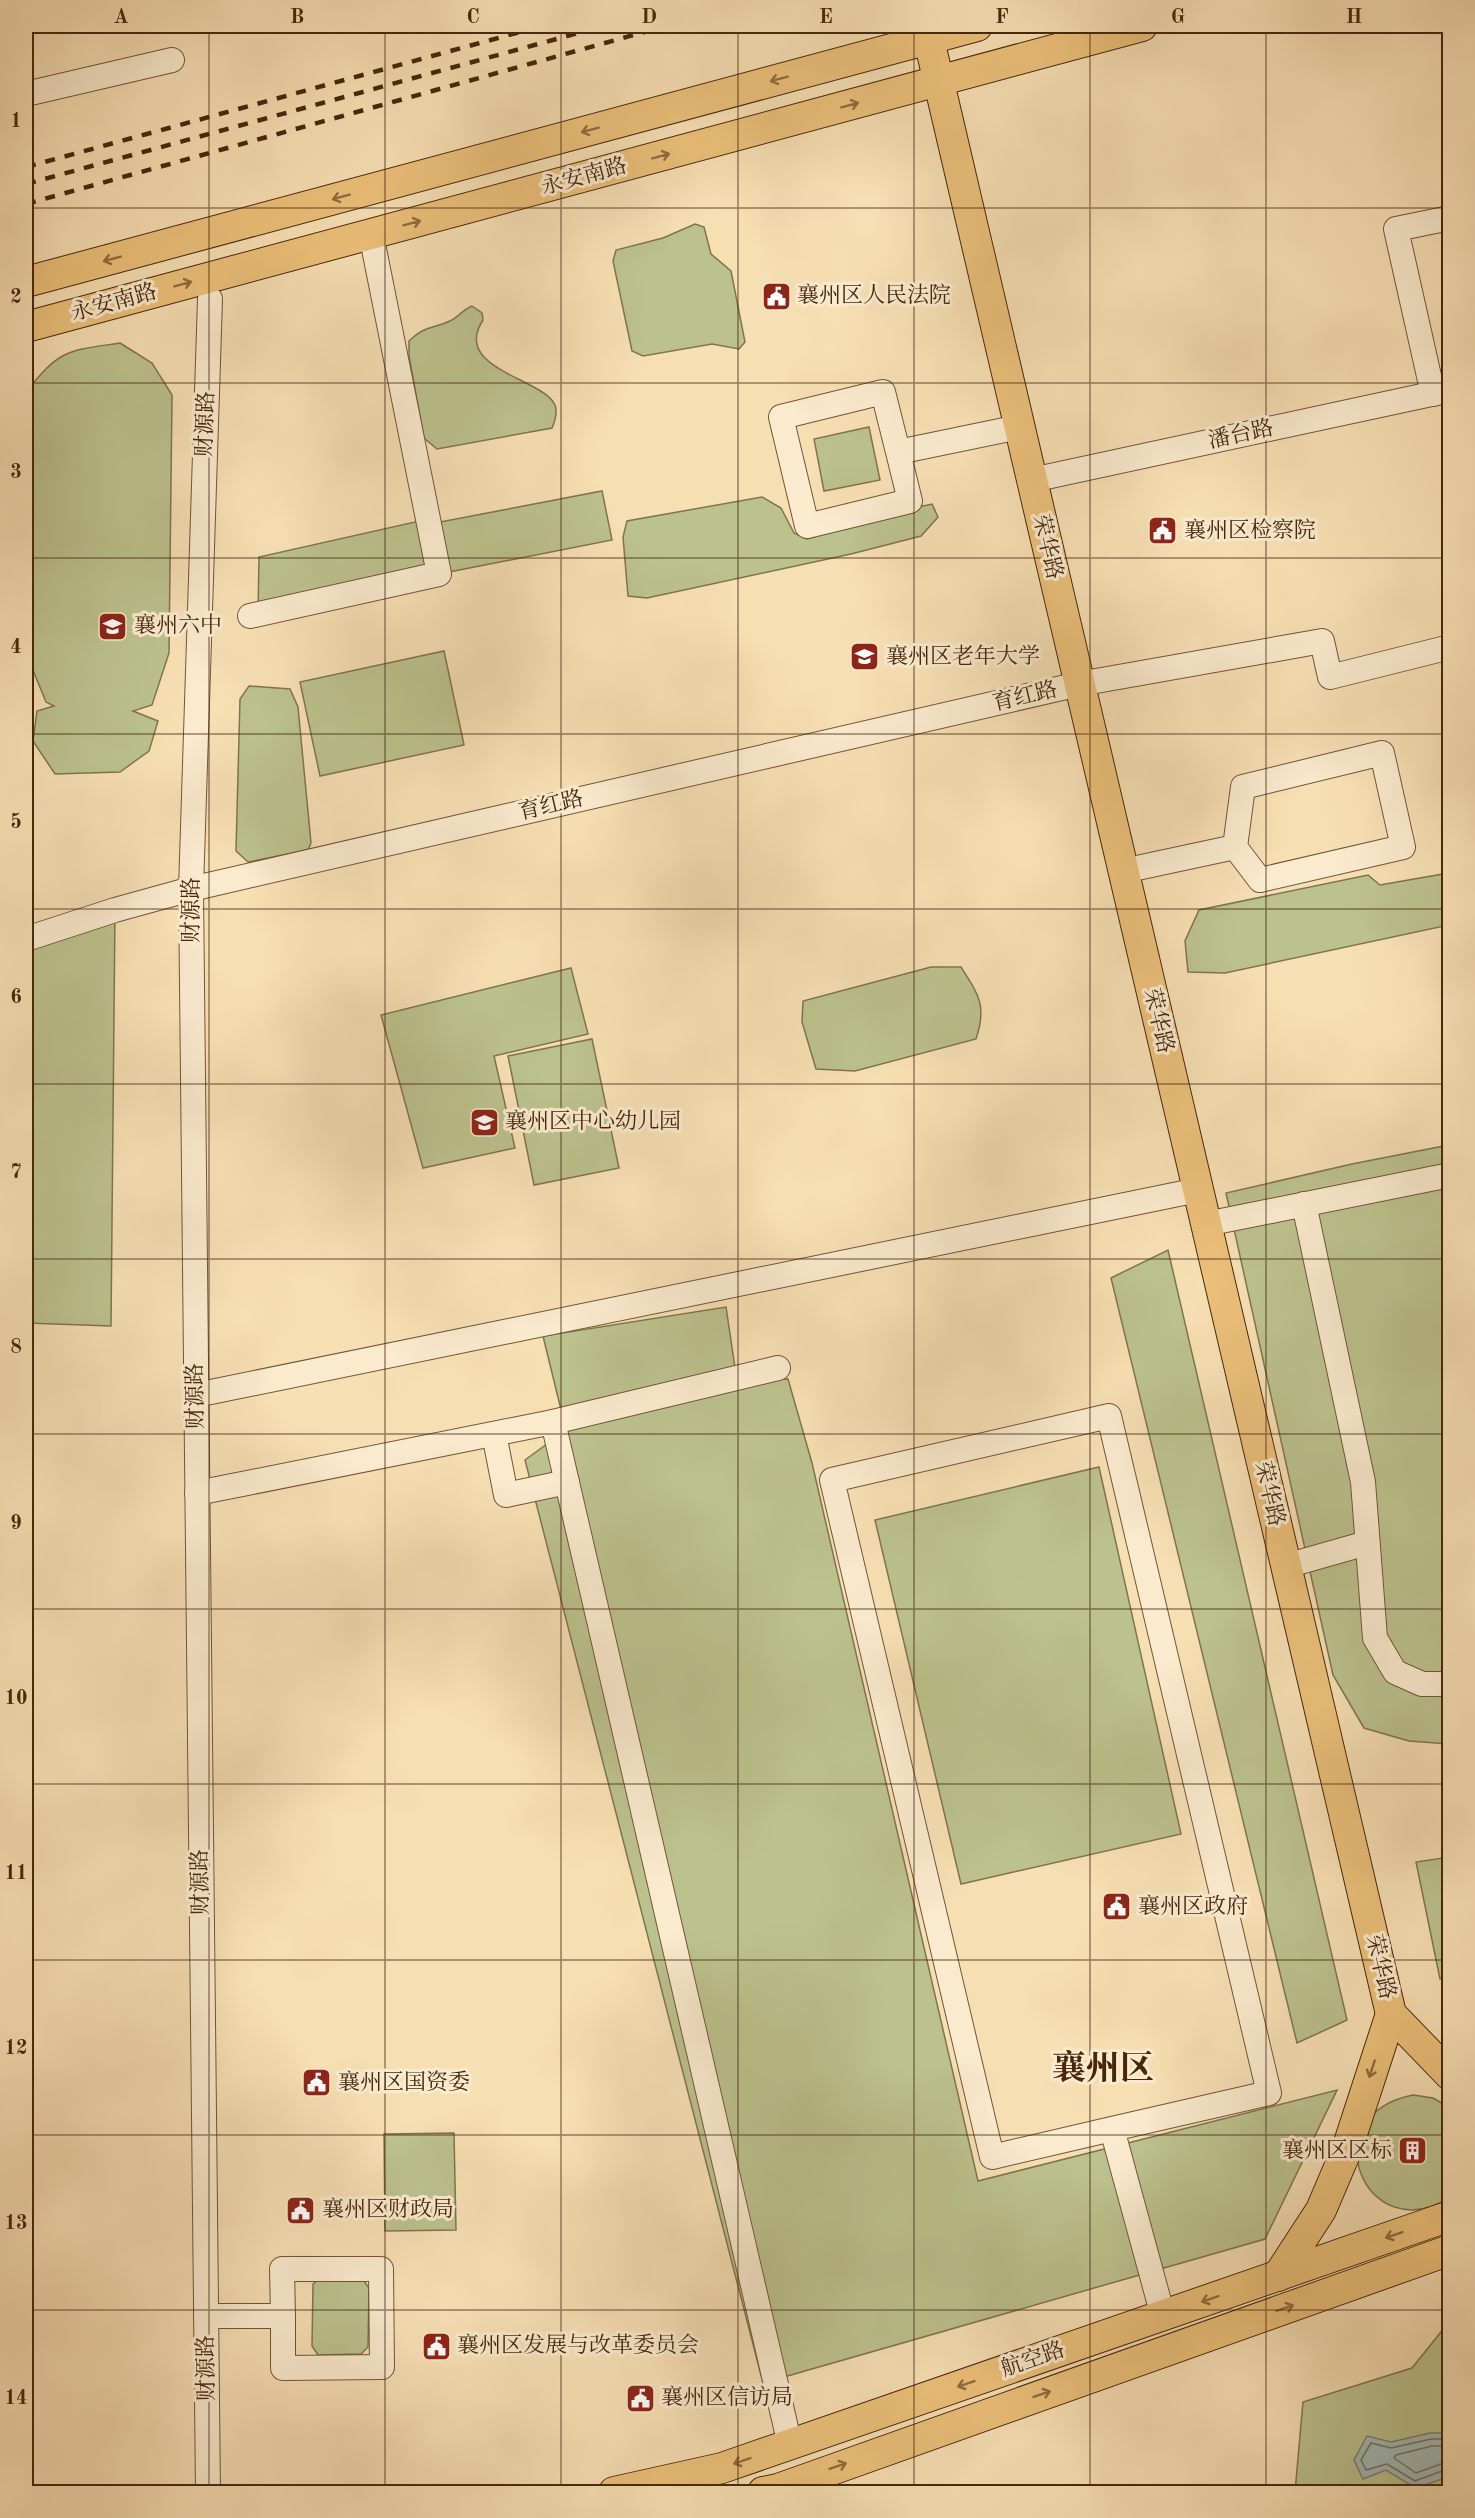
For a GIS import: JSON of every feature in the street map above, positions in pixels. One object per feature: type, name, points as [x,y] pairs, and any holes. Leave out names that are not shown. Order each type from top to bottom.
[{"type":"main road","name":"永安南路","points":[[26,282],[927,33],[977,26]]},
{"type":"main road","name":"永安南路","points":[[26,327],[1142,26]]},
{"type":"main road","name":"荣华路","points":[[927,33],[1390,2014],[1347,2149],[1321,2210],[1278,2276]]},
{"type":"main road","name":"荣华路","points":[[1390,2014],[1449,2075]]},
{"type":"main road","points":[[1390,2014],[1449,2092]]},
{"type":"main road","name":"航空路","points":[[614,2493],[722,2468],[1449,2216]]},
{"type":"main road","name":"航空路","points":[[775,2492],[1449,2250]]},
{"type":"street","points":[[26,94],[172,60]]},
{"type":"street","points":[[1441,392],[1396,229],[1449,218]]},
{"type":"street","points":[[250,616],[439,574],[372,234]]},
{"type":"street","name":"财源路","points":[[208,2493],[191,890],[210,299]]},
{"type":"street","points":[[883,392],[898,452],[910,501],[807,526],[781,417],[883,392]]},
{"type":"street","name":"潘台路","points":[[1032,480],[1441,392]]},
{"type":"street","points":[[898,452],[1019,427]]},
{"type":"street","name":"育红路","points":[[26,939],[115,910],[191,890],[1079,684],[1322,641],[1330,677],[1449,647]]},
{"type":"street","points":[[1382,753],[1403,847],[1260,880],[1235,847],[1243,787],[1382,753]]},
{"type":"street","points":[[1123,871],[1235,847]]},
{"type":"street","points":[[1206,1224],[1449,1175]]},
{"type":"street","points":[[196,1395],[1198,1190]]},
{"type":"street","points":[[1304,1204],[1359,1463],[1375,1638],[1395,1672],[1422,1684],[1449,1684]]},
{"type":"street","points":[[197,1493],[553,1422],[778,1368]]},
{"type":"street","points":[[1109,1416],[1269,2093],[1112,2129],[992,2157],[832,1480],[1109,1416]]},
{"type":"street","points":[[553,1422],[790,2445]]},
{"type":"street","points":[[494,1434],[506,1495],[567,1482]]},
{"type":"street","points":[[1286,1566],[1367,1543]]},
{"type":"street","points":[[1112,2129],[1163,2316]]},
{"type":"street","points":[[282,2269],[381,2269],[382,2367],[283,2368],[283,2316],[282,2269]]},
{"type":"street","points":[[206,2316],[283,2316]]},
{"type":"green space","points":[[695,224],[704,227],[711,254],[731,271],[745,342],[739,349],[712,344],[643,356],[632,351],[613,261],[616,250],[663,238]]},
{"type":"green space","points":[[472,306],[482,313],[483,320],[476,337],[479,350],[502,371],[547,396],[555,405],[555,420],[552,428],[437,449],[424,438],[409,356],[409,341],[425,330],[452,320]]},
{"type":"green space","points":[[120,343],[152,363],[172,395],[169,653],[152,705],[133,711],[158,721],[149,751],[120,772],[55,774],[33,741],[37,711],[54,706],[46,702],[26,653],[26,392],[48,367],[66,354]]},
{"type":"green space","points":[[869,427],[880,480],[824,491],[814,439]]},
{"type":"green space","points":[[602,491],[612,540],[439,574],[258,615],[259,557],[428,519],[430,524]]},
{"type":"green space","points":[[762,497],[781,508],[794,533],[807,539],[932,504],[938,517],[921,536],[851,554],[647,598],[628,596],[623,537],[627,521]]},
{"type":"green space","points":[[444,651],[464,745],[320,776],[300,682]]},
{"type":"green space","points":[[249,686],[290,689],[298,707],[311,843],[308,850],[248,862],[236,851],[240,699]]},
{"type":"green space","points":[[1449,873],[1449,925],[1225,973],[1188,972],[1185,941],[1199,910],[1368,875],[1380,885]]},
{"type":"green space","points":[[115,910],[111,1326],[26,1323],[26,939]]},
{"type":"green space","points":[[931,967],[961,967],[977,993],[981,1009],[976,1039],[855,1071],[816,1069],[802,1022],[803,1001]]},
{"type":"green space","points":[[571,968],[588,1034],[494,1056],[515,1148],[423,1168],[381,1015]]},
{"type":"green space","points":[[592,1039],[619,1168],[534,1185],[508,1056]]},
{"type":"green space","points":[[1449,1145],[1449,1744],[1409,1741],[1364,1728],[1333,1675],[1226,1193],[1352,1164]]},
{"type":"green space","points":[[1168,1250],[1347,2020],[1297,2043],[1111,1278]]},
{"type":"green space","points":[[726,1307],[737,1381],[788,1379],[812,1463],[978,2181],[1337,2090],[1265,2239],[763,2383],[525,1460],[566,1430],[543,1336]]},
{"type":"green space","points":[[1099,1467],[1181,1834],[961,1884],[875,1520]]},
{"type":"green space","points":[[1449,1857],[1449,1978],[1440,1979],[1416,1862]]},
{"type":"green space","points":[[1413,2095],[1433,2098],[1449,2107],[1449,2198],[1419,2209],[1393,2207],[1373,2194],[1361,2173],[1357,2150],[1364,2127],[1382,2107]]},
{"type":"green space","points":[[454,2133],[456,2230],[385,2231],[384,2134]]},
{"type":"green space","points":[[322,2277],[361,2277],[369,2288],[368,2347],[361,2354],[318,2355],[312,2346],[313,2284]]},
{"type":"green space","points":[[1449,2322],[1449,2492],[1295,2492],[1303,2402],[1412,2368]]},
{"type":"water","points":[[1430,2433],[1449,2433],[1449,2477],[1415,2488],[1386,2470],[1363,2479],[1354,2460],[1367,2436],[1391,2442]]},
{"type":"railway","points":[[26,30],[64,26]]},
{"type":"railway","points":[[26,167],[542,26]]},
{"type":"railway","points":[[26,184],[604,26]]},
{"type":"railway","points":[[26,204],[666,26]]},
{"type":"place","name":"襄州区人民法院","points":[[776,296]]},
{"type":"place","name":"襄州区检察院","points":[[1163,531]]},
{"type":"place","name":"襄州六中","points":[[113,626]]},
{"type":"place","name":"襄州区老年大学","points":[[865,657]]},
{"type":"place","name":"襄州区中心幼儿园","points":[[484,1122]]},
{"type":"place","name":"襄州区政府","points":[[1117,1907]]},
{"type":"place","name":"襄州区国资委","points":[[317,2083]]},
{"type":"place","name":"襄州区区标","points":[[1413,2151]]},
{"type":"place","name":"襄州区财政局","points":[[301,2210]]},
{"type":"place","name":"襄州区发展与改革委员会","points":[[436,2346]]},
{"type":"place","name":"襄州区信访局","points":[[640,2398]]},
{"type":"district","name":"襄州区","points":[[1103,2070]]}]
